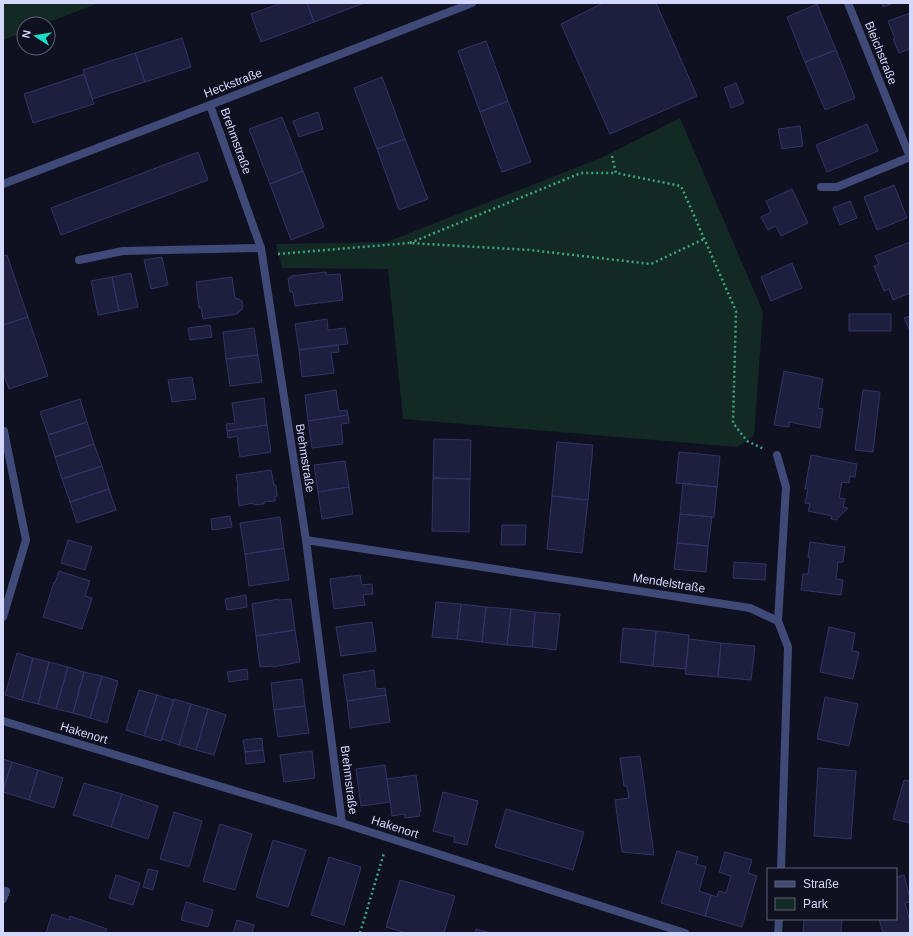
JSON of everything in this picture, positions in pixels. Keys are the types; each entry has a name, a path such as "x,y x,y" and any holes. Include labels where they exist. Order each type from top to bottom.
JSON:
{"street":[{"name":"Heckstraße","path":"3,184 472,3"},
{"name":"Bleichstraße","path":"848,3 910,157"},
{"name":"Brehmstraße","path":"210,105 262,252 306,540 342,823"},
{"path":"821,187 837,187 910,157"},
{"path":"79,260 123,251 262,252"},
{"path":"3,617 26,540 4,431"},
{"path":"777,455 786,487 778,621 788,647 780,868"},
{"name":"Mendelstraße","path":"306,540 750,608 778,621"},
{"name":"Hakenort","path":"3,721 342,823 685,933"},
{"path":"778,933 779,920"}],"path":[{"path":"612,156 616,173"},
{"path":"409,243 581,173 616,173 681,186 736,311 733,423 747,440 777,455"},
{"path":"262,252 409,243 530,250 651,264 704,239"},
{"path":"360,933 389,838"}],"green space":[{"path":"3,3 99,3 56,19 56,16 16,16 16,35 3,40"},
{"path":"680,118 763,312 754,436 737,447 403,419 388,269 282,268 276,244 387,242 603,157"}],"building":[{"path":"281,3 307,3 314,22 261,42 251,14"},
{"path":"307,3 364,3 314,22"},
{"path":"603,3 656,3 697,96 610,134 561,24"},
{"path":"882,3 894,3 883,7"},
{"path":"817,4 836,50 805,62 787,17"},
{"path":"910,13 910,49 899,53 888,21"},
{"path":"182,38 191,67 145,82 135,53"},
{"path":"486,41 508,101 480,112 458,51"},
{"path":"836,50 855,98 825,110 805,62"},
{"path":"135,53 145,82 92,99 83,70"},
{"path":"84,74 94,104 33,123 24,94"},
{"path":"382,77 405,139 377,149 354,88"},
{"path":"736,83 744,103 731,108 724,88"},
{"path":"508,101 531,162 502,172 480,112"},
{"path":"318,112 323,129 299,137 293,121"},
{"path":"282,117 303,171 270,184 249,129"},
{"path":"867,124 878,151 827,172 816,145"},
{"path":"800,126 803,146 782,149 778,129"},
{"path":"405,139 428,199 399,210 377,149"},
{"path":"198,152 208,180 61,235 51,208"},
{"path":"303,171 324,227 291,240 270,184"},
{"path":"894,185 907,218 877,230 864,197"},
{"path":"792,189 808,223 781,236 776,226 768,230 761,217 771,212 766,201"},
{"path":"850,201 857,218 840,225 833,208"},
{"path":"910,242 910,293 893,300 889,289 884,291 874,266 879,264 875,256"},
{"path":"7,255 28,317 3,325 3,256"},
{"path":"162,257 168,285 151,289 144,260"},
{"path":"792,263 802,288 771,301 761,277"},
{"path":"326,272 327,275 340,274 343,300 295,306 293,292 290,292 288,278 291,278 291,276"},
{"path":"131,273 138,307 119,311 112,277"},
{"path":"112,277 119,311 98,315 91,281"},
{"path":"232,277 235,298 242,301 242,309 237,314 203,319 201,308 199,308 196,282"},
{"path":"849,314 891,314 891,331 849,331"},
{"path":"910,316 910,331 904,318"},
{"path":"28,317 48,376 9,389 3,372 3,325"},
{"path":"327,319 328,330 345,328 348,344 299,350 295,324"},
{"path":"210,325 212,337 190,340 188,328"},
{"path":"254,328 258,355 226,359 223,332"},
{"path":"338,345 339,352 331,353 334,373 302,377 299,350"},
{"path":"258,355 262,382 230,386 226,359"},
{"path":"784,371 823,379 818,408 823,409 820,428 789,422 789,427 774,425"},
{"path":"192,377 196,399 172,402 168,380"},
{"path":"336,390 339,411 347,410 348,415 308,421 305,395"},
{"path":"863,390 880,392 873,452 855,450"},
{"path":"264,398 267,425 227,431 226,424 235,423 232,403"},
{"path":"80,399 87,422 48,435 40,412"},
{"path":"348,415 349,423 341,424 343,444 312,448 308,421"},
{"path":"87,422 94,444 55,457 48,435"},
{"path":"267,425 271,452 240,457 237,436 228,438 227,431"},
{"path":"434,439 471,440 470,479 433,478"},
{"path":"557,442 593,445 588,500 552,496"},
{"path":"94,444 102,466 62,479 55,457"},
{"path":"679,452 720,456 717,487 676,483"},
{"path":"811,455 857,464 855,477 850,476 849,483 842,482 839,498 845,499 843,507 848,508 836,520 831,519 832,516 808,511 810,504 805,503 808,489 805,489"},
{"path":"345,461 349,487 318,492 314,465"},
{"path":"102,466 109,489 70,502 62,479"},
{"path":"271,470 274,485 276,485 277,496 275,496 275,501 264,502 264,504 254,505 253,503 239,506 236,475"},
{"path":"433,478 470,479 469,532 432,531"},
{"path":"683,483 717,487 714,517 680,514"},
{"path":"349,487 353,514 322,519 318,492"},
{"path":"109,489 116,510 77,523 70,502"},
{"path":"552,496 588,500 582,553 547,549"},
{"path":"680,514 712,517 708,546 677,543"},
{"path":"230,516 232,527 212,530 211,519"},
{"path":"280,517 284,548 245,554 240,523"},
{"path":"502,525 526,525 525,545 501,545"},
{"path":"68,540 92,547 85,570 61,563"},
{"path":"810,542 845,547 843,562 838,562 836,579 843,580 841,595 801,590 803,574 808,574"},
{"path":"677,543 708,546 706,572 674,569"},
{"path":"284,548 289,580 249,586 245,554"},
{"path":"734,562 766,564 765,580 733,578"},
{"path":"59,571 90,581 85,596 92,598 82,629 43,617"},
{"path":"360,575 362,585 372,584 373,594 363,595 365,605 334,609 330,579"},
{"path":"246,595 247,607 227,610 225,599"},
{"path":"278,599 291,599 295,630 256,636 252,604"},
{"path":"436,602 461,604 457,639 432,637"},
{"path":"461,604 486,607 482,642 457,639"},
{"path":"486,607 511,609 507,645 482,642"},
{"path":"511,609 535,612 532,647 507,645"},
{"path":"535,612 560,614 556,650 532,647"},
{"path":"372,622 376,651 341,656 336,627"},
{"path":"829,627 855,633 852,651 859,652 853,679 820,672"},
{"path":"623,628 656,631 653,666 620,662"},
{"path":"295,630 300,662 273,667 260,667 256,636"},
{"path":"656,631 689,635 686,669 653,666"},
{"path":"689,639 721,643 718,677 685,674"},
{"path":"721,643 755,646 751,680 718,677"},
{"path":"17,653 33,658 22,700 5,695"},
{"path":"33,658 49,662 38,704 22,700"},
{"path":"49,662 68,667 56,709 38,704"},
{"path":"68,667 84,672 73,713 56,709"},
{"path":"247,669 248,679 229,682 227,672"},
{"path":"374,670 376,689 385,688 386,695 347,701 343,675"},
{"path":"84,672 102,676 90,718 73,713"},
{"path":"102,676 118,681 107,723 90,718"},
{"path":"302,679 305,706 274,710 271,683"},
{"path":"139,690 157,695 144,736 126,730"},
{"path":"157,695 173,700 174,699 161,741 144,736"},
{"path":"386,695 390,722 350,728 347,701"},
{"path":"825,697 858,704 849,746 817,739"},
{"path":"174,699 191,704 179,745 162,739 161,741"},
{"path":"191,704 208,709 196,750 179,745"},
{"path":"305,706 309,733 278,737 274,710"},
{"path":"208,709 226,715 214,755 196,750"},
{"path":"262,738 263,750 245,752 243,740"},
{"path":"263,750 265,762 246,764 245,752"},
{"path":"312,751 315,778 284,782 280,755"},
{"path":"640,756 654,855 622,852 615,800 629,798 627,786 624,786 620,758"},
{"path":"3,759 12,762 3,790"},
{"path":"12,762 38,770 29,800 3,792"},
{"path":"385,765 390,802 361,806 356,769"},
{"path":"818,768 856,771 851,839 814,836"},
{"path":"38,770 63,778 54,808 29,800"},
{"path":"416,775 421,811 419,812 420,816 405,818 405,814 392,816 387,779"},
{"path":"904,780 910,781 910,823 893,819"},
{"path":"84,783 122,794 111,827 73,815"},
{"path":"443,792 478,801 467,845 454,842 455,837 433,831"},
{"path":"122,794 158,806 148,839 111,827"},
{"path":"506,809 584,832 573,870 495,847"},
{"path":"174,812 202,821 189,867 160,859"},
{"path":"220,824 252,834 235,890 203,881"},
{"path":"273,840 306,850 288,907 256,897"},
{"path":"677,851 698,857 696,864 706,867 699,891 711,895 705,916 661,903"},
{"path":"725,852 752,860 748,873 757,876 742,927 705,916 711,895 717,897 719,891 726,893 731,876 719,872"},
{"path":"329,857 361,867 344,925 311,915"},
{"path":"148,869 158,871 153,890 143,887"},
{"path":"116,875 140,883 133,905 109,898"},
{"path":"904,875 910,899 910,902 905,903 910,922 910,933 883,933 879,920 897,920 897,877"},
{"path":"400,880 455,896 444,933 406,933 386,927"},
{"path":"186,902 213,910 208,927 181,920"},
{"path":"52,914 69,920 70,916 107,929 105,933 46,933"},
{"path":"237,920 254,925 252,933 233,933"},
{"path":"804,920 842,920 841,933 803,933"},
{"path":"476,929 491,933 475,933"}]}
